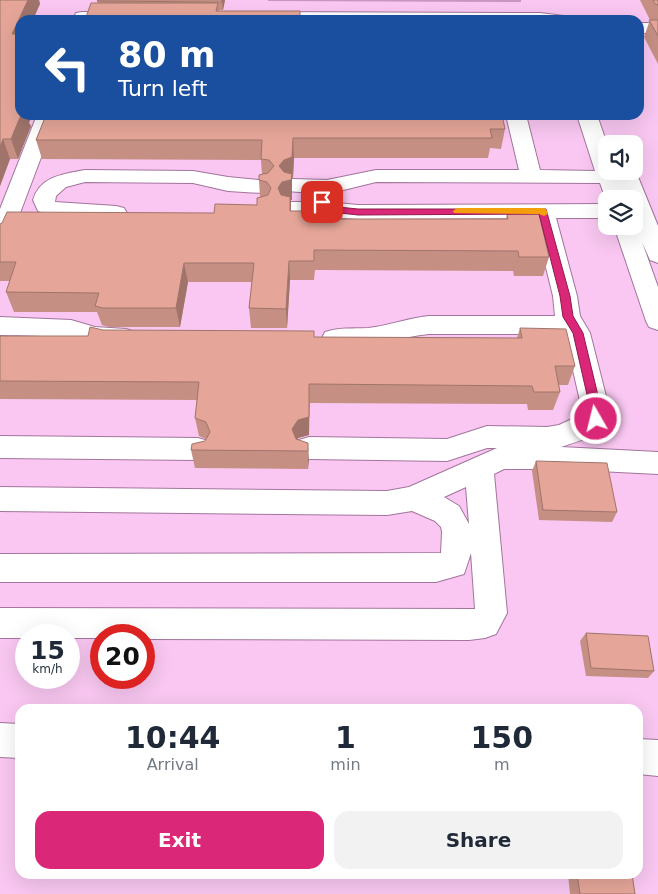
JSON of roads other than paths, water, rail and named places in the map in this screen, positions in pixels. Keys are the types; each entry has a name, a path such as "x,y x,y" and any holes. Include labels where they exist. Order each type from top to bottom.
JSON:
{"street":[{"path":"549,0 560,15"},
{"path":"83,15 88,1"},
{"path":"644,28 658,28"},
{"path":"0,237 44,120"},
{"path":"517,120 531,176"},
{"path":"590,120 598,137"},
{"path":"608,120 614,135"},
{"path":"25,174 34,178 60,182 85,176 193,177 228,184 262,186"},
{"path":"293,186 327,186 376,176 598,174"},
{"path":"620,180 658,255"},
{"path":"60,182 46,193 44,200 46,206 54,210 67,212 136,213"},
{"path":"326,209 322,202 322,196 327,186"},
{"path":"292,209 326,209 358,212 598,211"},
{"path":"309,448 447,450 486,437 547,438 561,436 587,426 596,419 596,408 578,333 568,317 565,296 543,211"},
{"path":"628,235 658,321"},
{"path":"316,338 369,338 410,326 554,325 564,324 568,317"},
{"path":"0,326 71,329 95,336 147,338"},
{"path":"0,447 198,448"},
{"path":"0,499 387,503 412,499 501,458 527,457 658,463"},
{"path":"0,624 469,625 485,623 491,614 479,467"},
{"path":"0,568 436,568 452,564 458,550 458,542 455,526 449,515 443,510 412,499"},
{"path":"0,740 15,741"},
{"path":"643,758 658,758"}]}
